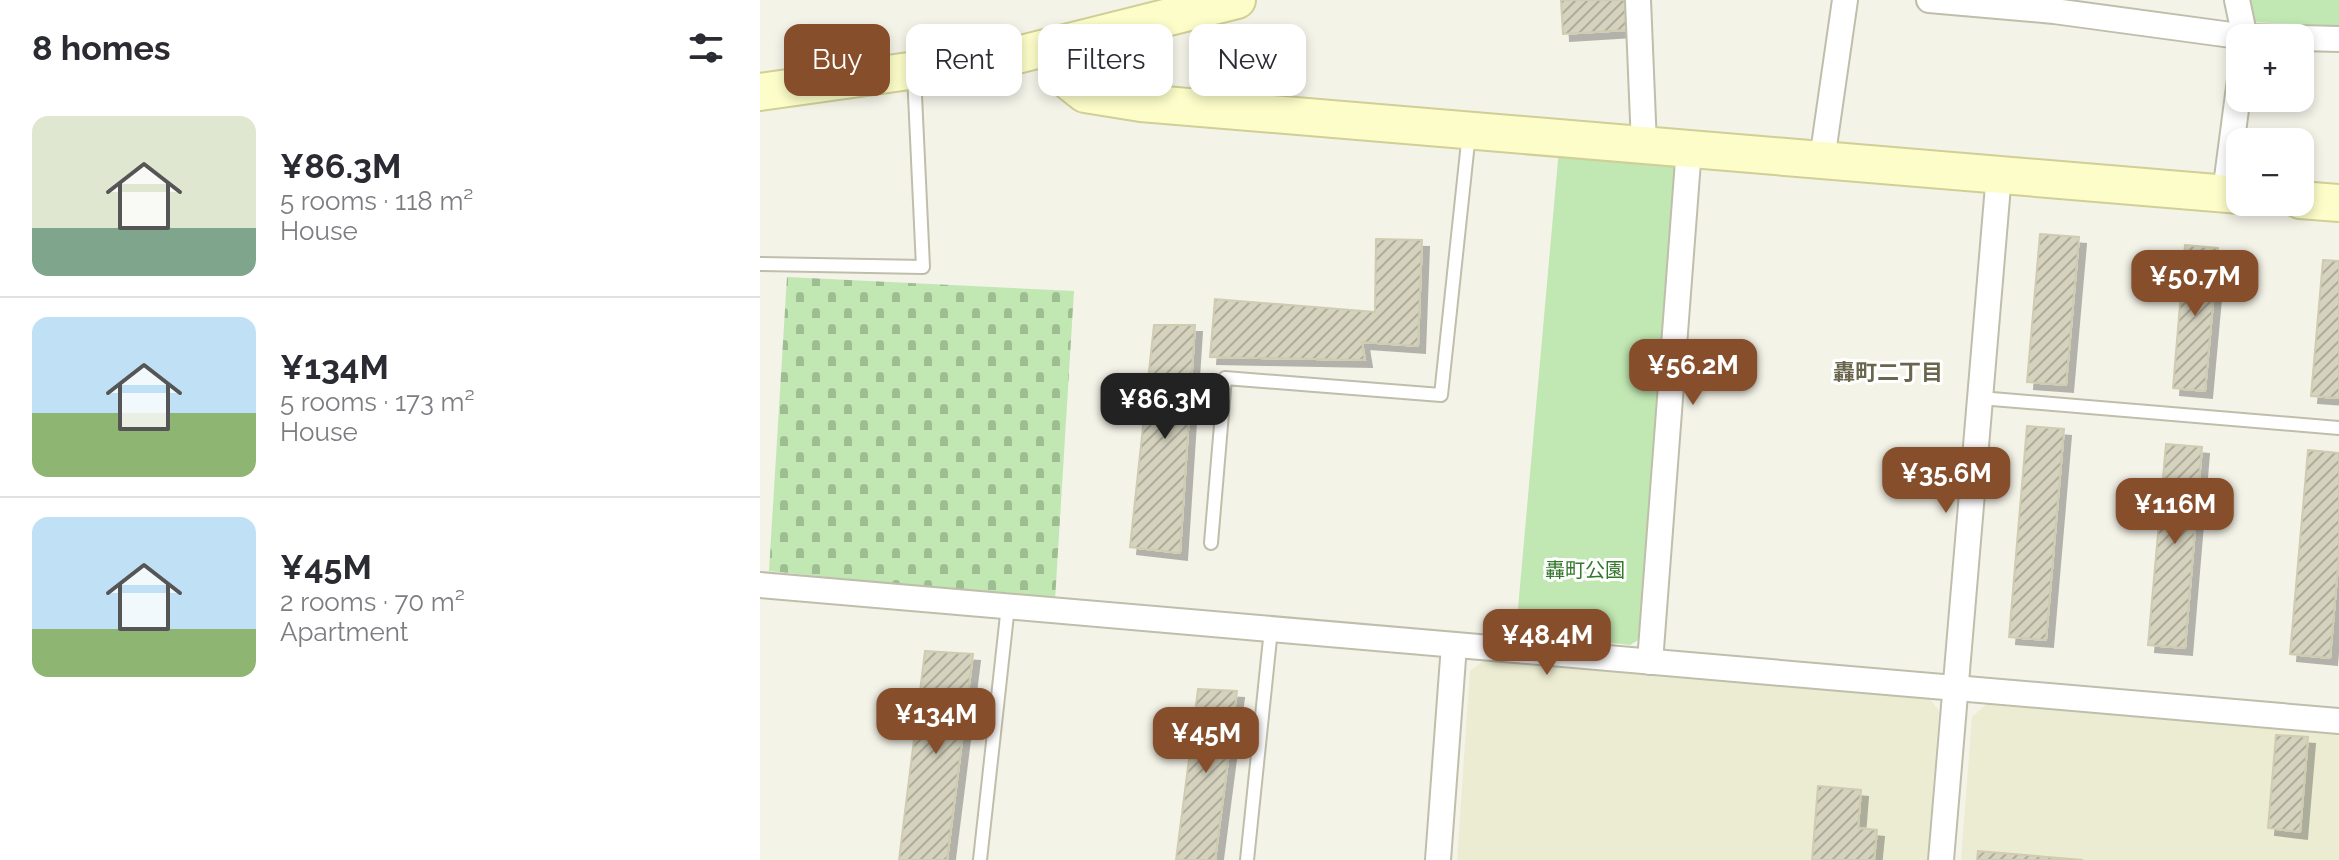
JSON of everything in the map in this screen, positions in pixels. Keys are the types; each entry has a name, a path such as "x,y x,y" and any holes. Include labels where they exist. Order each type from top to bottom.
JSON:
{"street":[{"path":"1143,24 1237,0"},
{"path":"1638,0 1644,145"},
{"path":"1822,160 1845,0"},
{"path":"1929,0 2052,5 2226,35"},
{"path":"2237,0 2243,24"},
{"path":"2314,38 2339,39"},
{"path":"760,92 906,71"},
{"path":"1097,96 1141,103 2226,193"},
{"path":"1650,662 1689,148"},
{"path":"1941,860 1999,174"},
{"path":"2314,201 2339,203"},
{"path":"760,585 2339,721"},
{"path":"1438,860 1454,645"}],"lane":[{"path":"760,264 923,267 915,96"},
{"path":"1211,543 1225,378 1441,395 1469,130"},
{"path":"1980,398 2339,428"},
{"path":"980,860 1008,606"},
{"path":"1247,860 1271,629"}],"shaded area":[{"path":"1483,661 1930,699 1939,711 1927,860 1457,860 1470,671"},
{"path":"1989,702 2339,731 2339,860 1961,860 1972,717"}],"green space":[{"path":"2246,0 2339,0 2339,26 2252,22"},
{"name":"轟町公園","path":"1559,149 1683,165 1643,637 1630,645 1516,631"},
{"path":"787,277 1074,291 1055,600 769,571"}],"building":[{"path":"1561,0 1625,0 1626,30 1563,34"},
{"path":"2040,234 2079,237 2066,385 2027,382"},
{"path":"1376,239 1422,240 1418,346 1362,342 1365,360 1210,357 1215,299 1375,312"},
{"path":"2185,245 2218,248 2205,391 2173,388"},
{"path":"2323,260 2339,261 2339,398 2311,396"},
{"path":"1154,325 1195,325 1180,553 1130,547"},
{"path":"2027,426 2064,429 2046,640 2009,637"},
{"path":"2166,444 2202,447 2185,648 2148,645"},
{"path":"2308,450 2339,453 2339,554 2330,658 2290,654"},
{"path":"925,651 973,654 947,860 899,860"},
{"path":"1198,689 1237,691 1215,860 1176,860"},
{"path":"2276,735 2308,737 2300,832 2268,828"},
{"path":"1818,786 1861,790 1858,828 1877,830 1874,860 1812,860"},
{"path":"1978,851 2083,860 1977,860"}],"district":[{"name":"轟町二丁目","path":"1888,372"}]}
